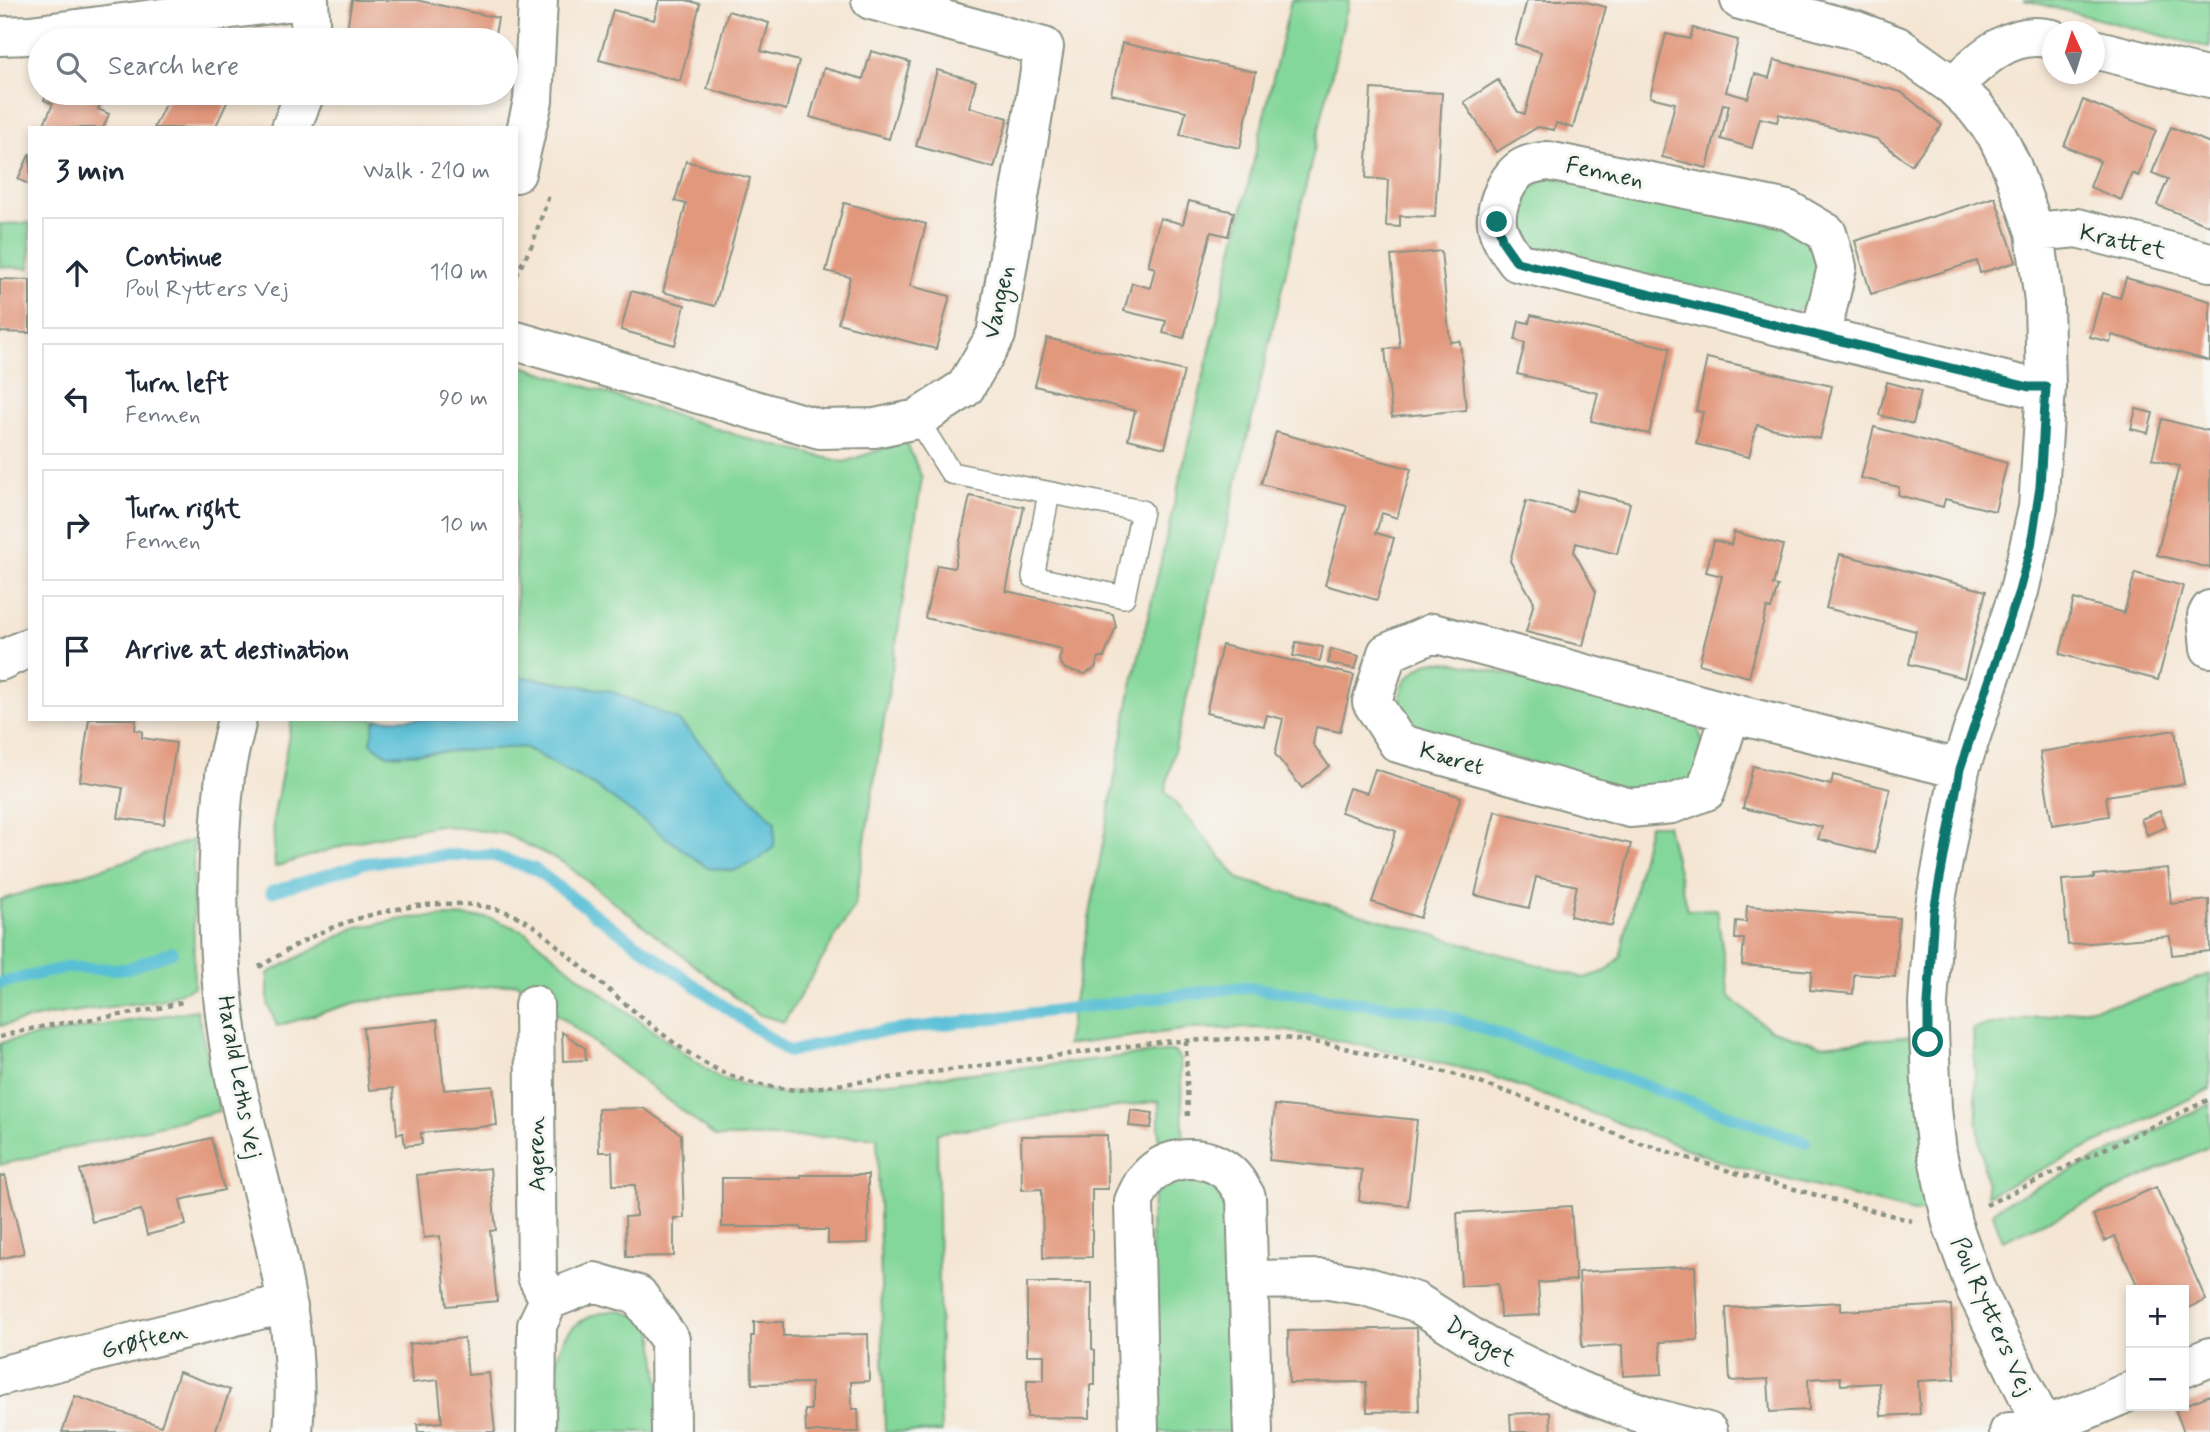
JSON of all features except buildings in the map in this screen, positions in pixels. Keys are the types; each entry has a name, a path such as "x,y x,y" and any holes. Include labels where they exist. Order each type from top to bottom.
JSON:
{"street":[{"path":"84,28 302,0"},
{"path":"309,0 310,28"},
{"path":"518,165 533,101 538,0"},
{"name":"Vangen","path":"518,342 820,429 875,428 917,419 965,388 996,335 1044,47 871,0"},
{"name":"Poul Rytters Vej","path":"1740,0 1854,30 1897,46 1954,86 1996,134 2012,167 2035,232 2044,301 2046,387 2040,487 2031,546 2019,591 1960,769 1934,911 1928,1004 1932,1109 1937,1153 1952,1223 2032,1430"},
{"path":"0,36 28,35"},
{"path":"1954,86 1984,55 2024,36 2042,38"},
{"path":"2105,52 2210,78"},
{"path":"292,126 300,105"},
{"name":"Fennen","path":"1821,334 1837,267 1827,233 1788,210 1548,160 1524,166 1511,180 1501,200 1497,222 1503,242 1517,262 1821,334 2029,387 2046,387"},
{"name":"Krattet","path":"2035,232 2077,228 2210,262"},
{"path":"2210,610 2207,616 2210,648"},
{"name":"Kæret","path":"1731,713 1706,791 1672,804 1630,808 1398,743 1373,702 1387,653 1433,633 1731,713 1960,769"},
{"path":"0,661 28,649"},
{"name":"Harald Leths Vej","path":"237,721 225,775 219,878 222,989 235,1076 288,1307 295,1410 293,1432"},
{"name":"Ageren","path":"534,1005 537,1276 549,1300"},
{"path":"1139,1432 1134,1201 1150,1175 1170,1162 1188,1159 1208,1161 1225,1170 1238,1182 1246,1197 1254,1432"},
{"name":"Draget","path":"1250,1279 1323,1279 1365,1286 1416,1302 1487,1347 1577,1390 1654,1418 1708,1432"},
{"path":"536,1432 537,1325 549,1300 594,1282 638,1295 670,1340 671,1432"},
{"name":"Grøften","path":"0,1377 263,1309 288,1307"},
{"path":"2189,1366 2210,1357"},
{"path":"2032,1430 2126,1393"}],"lane":[{"path":"917,419 951,473 1049,492 1142,511 1125,597 1033,577 1049,492"}],"path":[{"path":"0,1037 57,1023 170,1006 222,989 321,932 356,919 394,910 463,905 495,908 530,923 666,1037 702,1062 751,1084 799,1090 1160,1042 1277,1037 1328,1044 1453,1073 1631,1140 1739,1174 1912,1222 1952,1223 2210,1099"},
{"path":"1186,1041 1188,1159"}],"green space":[{"path":"1291,0 1349,0 1165,791 1239,879 1584,978 1606,971 1620,958 1649,825 1667,825 1687,910 1717,909 1729,997 1769,1029 1821,1045 1911,1036 1937,1209 1914,1212 1734,1166 1486,1074 1288,1031 1256,1028 1190,1029 1066,1045 1131,690"},
{"path":"2024,0 2210,0 2210,48"},
{"path":"1549,177 1787,228 1800,235 1818,255 1810,296 1806,303 1792,313 1550,259 1524,243 1516,221 1520,203 1525,195"},
{"path":"28,223 28,268 0,267 0,224"},
{"path":"518,365 749,439 844,462 906,441 922,478 855,905 784,1022 757,1014 564,863 505,834 438,825 354,842 275,867 273,820 292,721 376,721 374,723 387,755 524,747 595,786 611,691 518,678"},
{"path":"1433,661 1458,663 1689,717 1703,742 1701,756 1690,783 1657,797 1407,729 1400,706 1402,688 1413,673"},
{"path":"193,840 194,987 161,1000 50,1015 0,1026 0,900"},
{"path":"409,918 491,918 526,932 582,979 719,1078 780,1094 1173,1051 1180,1058 1184,1147 1159,1152 1159,1101 937,1133 941,1432 885,1432 877,1137 716,1137 517,983 358,1002 277,1026 268,1004 268,973 355,928"},
{"path":"2210,974 2210,1089 1988,1195 1977,1119 1973,1028 2131,1001"},
{"path":"197,1010 219,1111 0,1165 0,1044"},
{"path":"2210,1104 2210,1146 2003,1241 1993,1214 1999,1206"},
{"path":"1200,1172 1233,1192 1241,1432 1154,1432 1151,1216 1154,1194 1168,1181"},
{"path":"617,1310 638,1316 653,1328 665,1432 554,1432 555,1371 558,1353 565,1337 576,1325 593,1315"}],"water":[{"path":"518,678 611,691 678,720 775,822 774,847 755,862 733,871 708,868 595,786 524,747 387,755 371,743 376,721 518,721"}],"waterway":[{"path":"271,892 364,863 445,855 491,855 535,869 789,1052 856,1035 1244,987 1442,1014 1805,1142"},
{"path":"0,983 65,968 126,969 172,952"}],"route":[{"path":"1497,222 1503,242 1517,262 1821,334 2029,387 2046,387 2040,487 2031,546 2019,591 1960,769 1934,911 1928,1042"}]}
